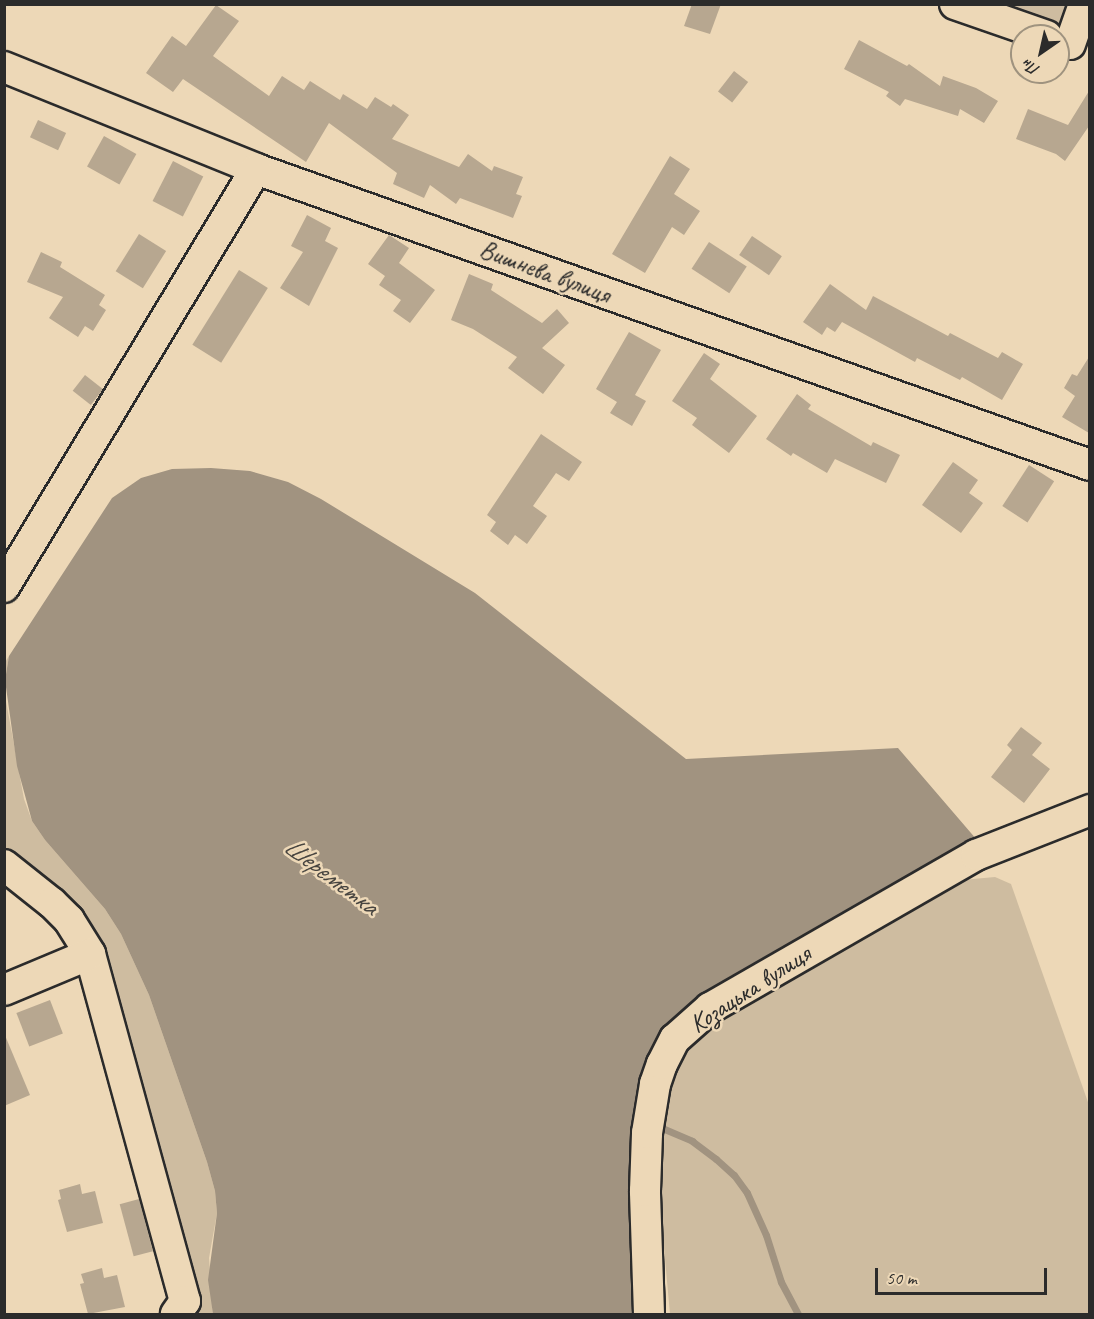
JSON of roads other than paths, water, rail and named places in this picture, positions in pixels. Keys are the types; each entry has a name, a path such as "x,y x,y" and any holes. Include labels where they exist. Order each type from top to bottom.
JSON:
{"street":[{"path":"955,4 1012,24"},
{"path":"1070,34 1084,4"},
{"name":"Вишнева вулиця","path":"4,67 256,170 1089,465"},
{"path":"4,587 256,170"},
{"name":"Козацька вулиця","path":"649,1314 645,1191 647,1133 655,1084 662,1064 675,1040 692,1022 710,1008 976,855 1089,810"},
{"path":"4,865 52,903 69,920 90,954 185,1301 177,1314"},
{"path":"4,990 90,954"}],"water":[{"path":"211,468 250,471 288,482 321,499 475,593 686,759 898,748 977,840 658,1046 635,1314 213,1314 208,1280 217,1213 215,1191 207,1162 149,995 121,934 105,909 45,840 32,821 17,766 5,680 9,656 112,498 141,478 172,469"}],"waterway":[{"name":"Шереметка","path":"662,1128 692,1141 734,1175 747,1193 766,1235 781,1282 798,1314"}]}
